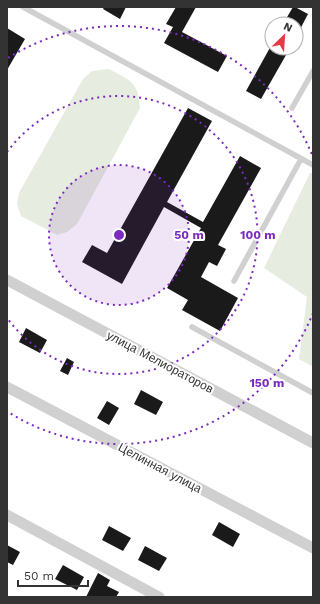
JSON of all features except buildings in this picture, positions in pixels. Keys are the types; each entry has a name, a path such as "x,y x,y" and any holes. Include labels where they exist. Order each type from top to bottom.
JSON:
{"street":[{"name":"улица Мелиораторов","path":"7,280 313,443"},
{"name":"Целинная улица","path":"7,387 313,548"},
{"path":"7,515 160,597"}],"lane":[{"path":"23,7 313,166"},
{"path":"292,108 313,70"},
{"path":"234,281 301,159"},
{"path":"192,327 313,393"}],"shaded area":[{"path":"109,69 128,79 132,83 137,92 140,108 77,224 67,232 57,235 21,216 17,204 19,193 83,79 92,71"},
{"path":"310,173 313,173 313,367 299,359 307,297 264,268"}]}
